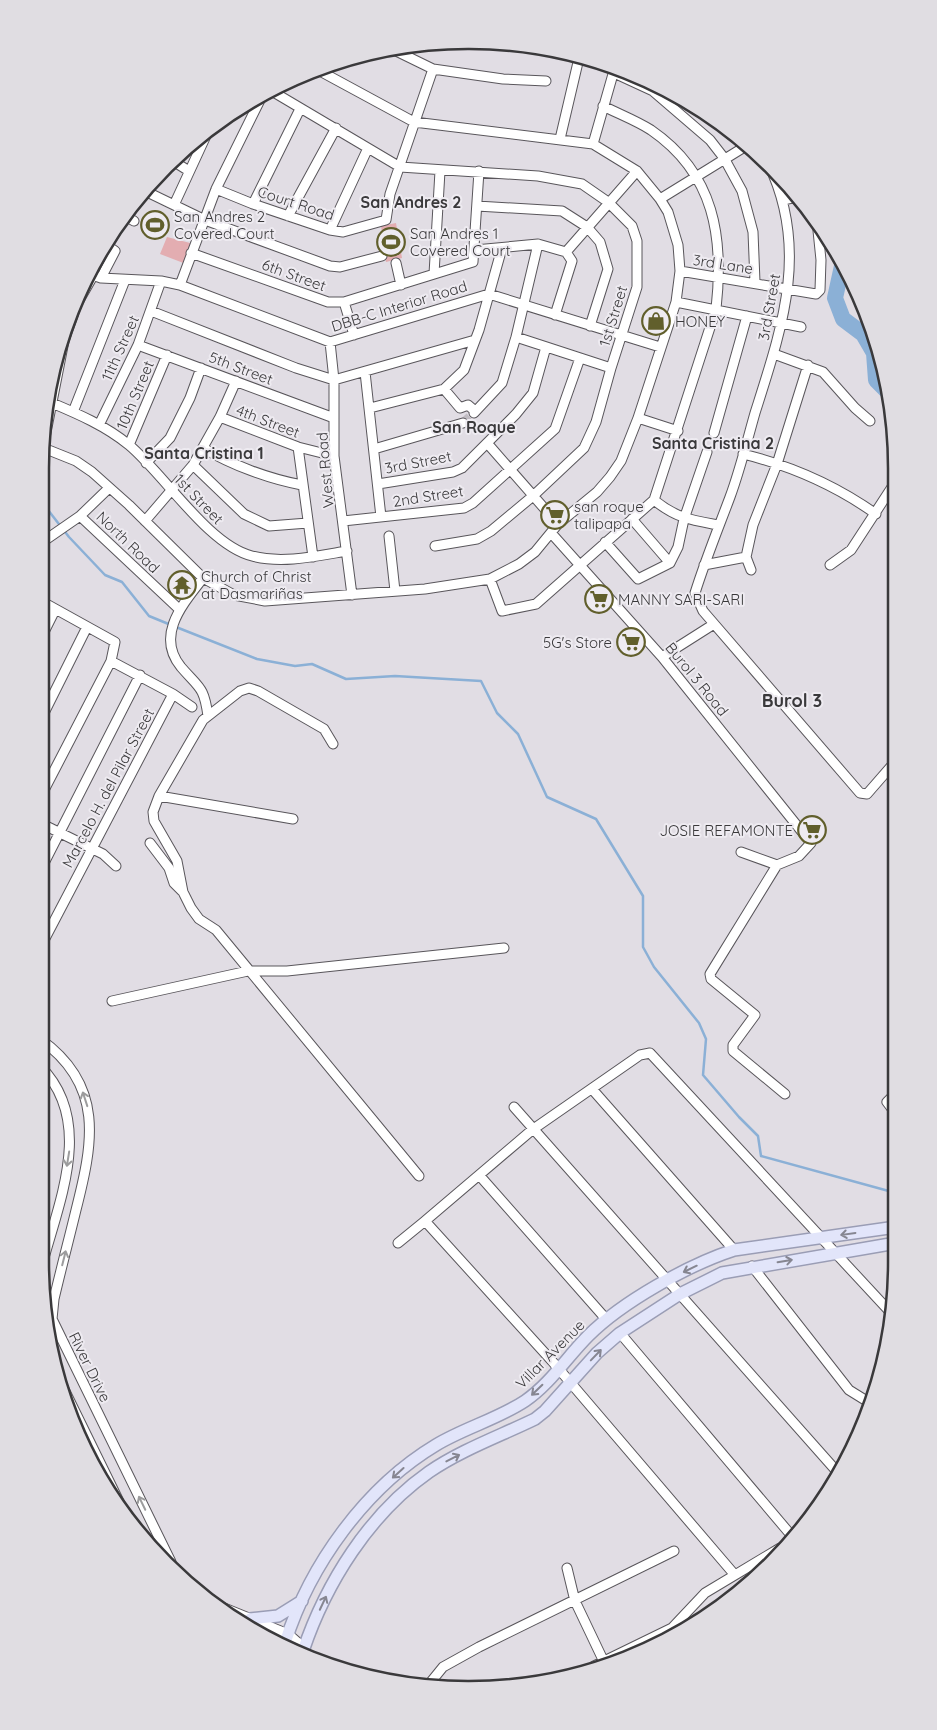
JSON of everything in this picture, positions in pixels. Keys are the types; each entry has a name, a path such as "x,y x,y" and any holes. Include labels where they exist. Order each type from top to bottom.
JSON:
{"main road":[{"name":"Villar Avenue","path":"286,1638 302,1601 327,1554 367,1503 398,1472 439,1443 524,1402 558,1369 587,1336 606,1319 669,1279 716,1256 734,1250 888,1227"},
{"path":"303,1647 325,1599 344,1564 374,1524 397,1500 428,1473 448,1460 535,1419 545,1411 597,1352 620,1333 680,1294 722,1273 752,1266 888,1245"},
{"path":"250,1619 278,1616 302,1601"}],"street":[{"path":"402,54 433,70 494,78 546,81"},
{"path":"560,139 578,63"},
{"name":"Court Road","path":"216,189 253,204 330,230 343,232 386,220 390,194 433,70"},
{"path":"50,451 76,461 92,472 203,578 234,595 264,601 468,584 490,579 519,564 535,552 552,534 558,524 597,492 610,477 620,461 638,418 676,302 680,271 678,245 673,225 660,199 637,171 594,144 414,122 326,74"},
{"path":"594,144 603,106 613,75"},
{"path":"654,92 710,140 724,158 742,191 753,232 755,282"},
{"name":"1st Street","path":"278,95 400,167 538,176 582,184 608,202 632,226 637,241 637,287 596,422 584,448 533,496 491,531 476,539 435,546"},
{"path":"180,285 216,189 257,106"},
{"path":"490,579 502,611 536,604 654,500 678,431 716,309 720,276 716,222 703,191 683,157 650,130 603,106"},
{"path":"253,204 300,109"},
{"path":"288,216 336,128"},
{"path":"174,204 198,148"},
{"path":"330,230 368,148"},
{"path":"660,199 740,149"},
{"path":"179,165 189,170"},
{"path":"434,274 440,171"},
{"path":"479,171 475,250 538,244 566,252 572,261 555,315"},
{"path":"566,252 637,171"},
{"name":"3rd Street","path":"777,184 783,200 790,237 788,289 783,322 731,495 718,525 695,593 700,607 714,624 860,793 866,794 888,777"},
{"path":"152,194 205,220 330,266 340,267 382,256"},
{"path":"783,200 790,199"},
{"path":"477,206 562,212 587,227 600,242 608,269 590,326"},
{"path":"819,237 820,243"},
{"name":"3rd Lane","path":"680,271 720,276 816,294 820,290 820,243"},
{"path":"444,389 460,408 468,405 474,412 502,383 516,337 538,244"},
{"path":"99,270 115,251 111,248"},
{"path":"370,408 444,389 464,370 475,340 502,248"},
{"name":"6th Street","path":"191,253 328,302 344,302 472,263 475,250"},
{"path":"396,263 401,285"},
{"name":"DBB-C Interior Road","path":"96,276 126,280 161,280 180,285 330,342 489,294 660,347"},
{"path":"73,412 126,280"},
{"name":"11th Street","path":"100,425 138,345 161,280"},
{"path":"344,302 354,335"},
{"path":"676,302 801,327"},
{"path":"151,311 296,368 334,380 475,340"},
{"path":"714,433 748,316"},
{"path":"516,337 611,368"},
{"name":"West Road","path":"330,342 334,380 334,456 352,595"},
{"name":"5th Street","path":"138,345 334,418"},
{"name":"3rd Street","path":"378,484 453,472 462,468 488,443 533,393 546,347"},
{"path":"774,354 823,372 855,408 870,421"},
{"name":"10th Street","path":"129,445 167,355"},
{"name":"2nd Street","path":"343,521 464,508 473,503 555,429 580,358"},
{"path":"751,570 746,557 752,525 777,464 808,365"},
{"path":"146,463 170,438 190,398 202,368"},
{"path":"365,372 381,517"},
{"path":"146,522 193,464 220,417 236,381"},
{"name":"1st Street","path":"54,404 100,425 129,445 216,537 252,556 283,558 347,551"},
{"name":"4th Street","path":"220,417 298,447 334,456"},
{"path":"638,418 678,431"},
{"path":"374,449 463,423"},
{"path":"488,443 558,524"},
{"path":"298,447 312,556"},
{"path":"203,448 216,456 283,482 302,485"},
{"path":"605,542 638,579 670,563 678,547 684,519 707,452"},
{"path":"743,454 812,476 849,495 876,514"},
{"path":"193,464 244,514 269,526 308,523"},
{"path":"49,537 80,516 109,488"},
{"path":"830,565 851,550 888,494"},
{"path":"654,500 671,513 684,519 718,525"},
{"name":"North Road","path":"80,516 178,609"},
{"path":"632,519 670,563"},
{"name":"Burol 3 Road","path":"552,534 662,657 809,839 811,843 809,847 799,856 777,866"},
{"path":"389,536 395,591"},
{"path":"704,565 746,557"},
{"path":"203,578 178,609 172,621 170,638 176,658 204,692 208,716"},
{"path":"49,606 116,642 111,661 49,779"},
{"path":"49,622 55,610"},
{"path":"662,657 714,624"},
{"path":"49,703 87,626"},
{"path":"111,661 140,675 192,707"},
{"path":"49,853 140,675"},
{"path":"332,744 324,729 258,691 249,688 240,691 217,711 208,716 159,796 153,812 154,822 177,860 183,892 199,918 216,930 419,1176"},
{"name":"Marcelo H. del Pilar Street","path":"49,931 173,694"},
{"path":"159,796 293,818"},
{"path":"49,828 103,854 116,866"},
{"path":"150,844 169,868 176,887 183,892"},
{"path":"740,852 777,866 710,974 711,979 755,1015 733,1045 733,1051 785,1094"},
{"path":"112,1001 248,971 287,971 504,948"},
{"name":"River Drive","path":"49,1047 59,1056 79,1084 88,1109 91,1133 87,1169 54,1299 52,1317"},
{"path":"398,1243 532,1130 640,1054 650,1053 886,1307"},
{"path":"49,1078 60,1092 68,1112 71,1131 68,1164 49,1238"},
{"path":"592,1089 734,1250"},
{"path":"514,1107 532,1130 669,1279 680,1294 834,1468"},
{"path":"479,1176 606,1319"},
{"path":"425,1220 558,1369 734,1574"},
{"path":"752,1266 849,1390 865,1400"},
{"name":"River Drive","path":"53,1321 166,1552"},
{"path":"620,1333 789,1532"},
{"path":"89,1441 95,1453"},
{"path":"432,1679 443,1668 479,1646 575,1601 674,1551"},
{"path":"641,1644 672,1628 696,1601 734,1574 768,1555"},
{"path":"567,1568 575,1601 603,1659"},
{"path":"245,1617 286,1638"}],"shaded area":[{"name":"San Andres 1 Covered Court","path":"396,223 402,258 386,262 381,226"},
{"path":"167,237 194,244 186,264 160,254"}],"waterway":[{"path":"840,274 835,298 843,319 863,334 869,345"},
{"path":"875,364 876,380 879,383"},
{"path":"49,511 69,537 105,575 122,582 149,616 171,625"},
{"path":"176,627 257,659 295,666 312,664 346,679 395,676 481,681 497,713 518,734 547,797 596,819 643,896 643,947 654,967 699,1023 706,1039 703,1075 758,1136 761,1156 888,1191"}],"tunnel":[{"path":"463,423 474,413"}],"place":[{"name":"San Andres 2 Covered Court","path":"155,225"},
{"name":"San Andres 1 Covered Court","path":"391,242"},
{"name":"HONEY","path":"656,321"},
{"name":"san roque talipapa","path":"555,515"},
{"name":"Church of Christ at Dasmariñas","path":"182,585"},
{"name":"MANNY SARI-SARI","path":"599,599"},
{"name":"5G's Store","path":"631,642"},
{"name":"JOSIE REFAMONTE","path":"812,830"}],"district":[{"name":"San Andres 2","path":"411,202"},
{"name":"San Roque","path":"474,427"},
{"name":"Santa Cristina 2","path":"713,443"},
{"name":"Santa Cristina 1","path":"204,453"},
{"name":"Burol 3","path":"792,700"}]}
